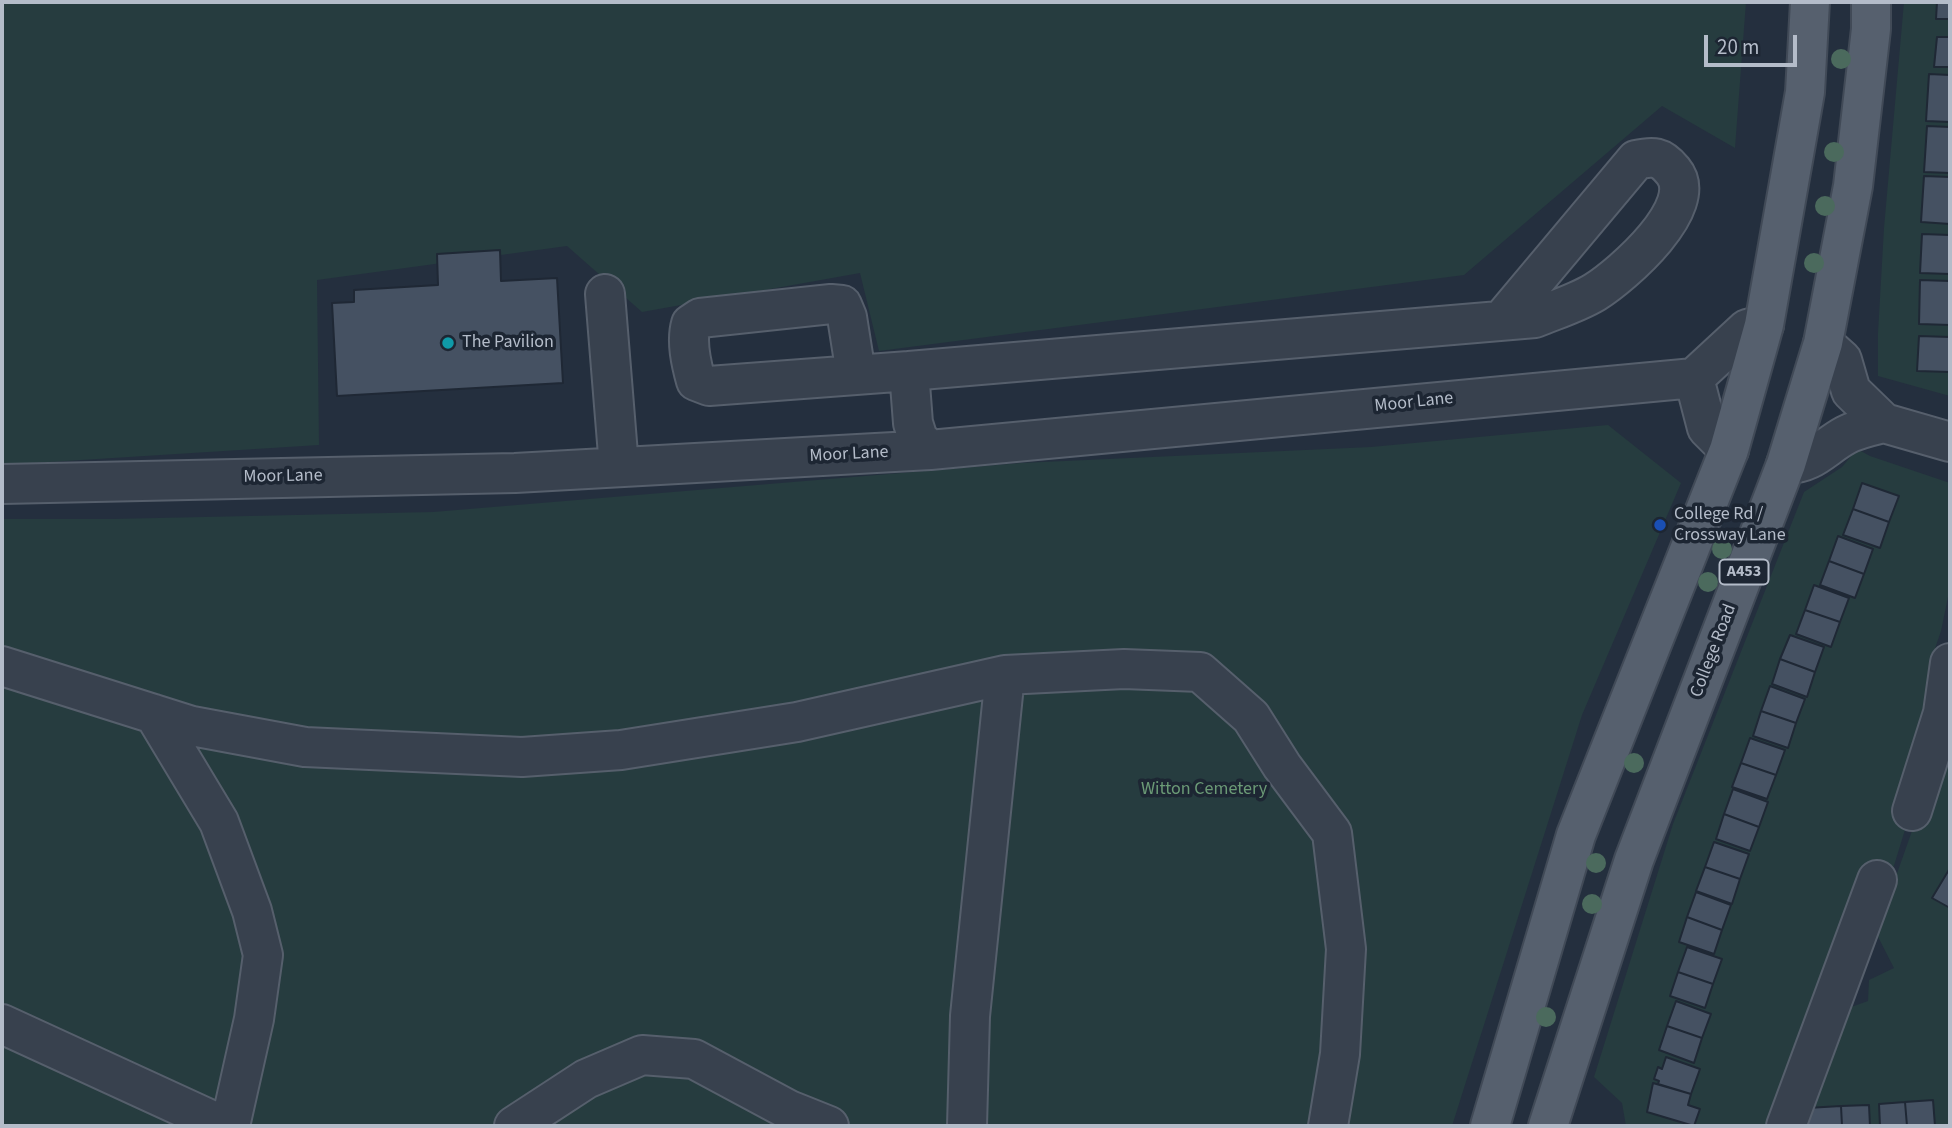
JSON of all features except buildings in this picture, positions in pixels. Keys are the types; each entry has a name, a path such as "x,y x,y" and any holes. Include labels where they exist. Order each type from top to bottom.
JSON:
{"main road":[{"path":"1490,1126 1576,835 1729,450 1765,325 1805,92 1810,2"},
{"name":"College Road","path":"1548,1126 1634,860 1786,464 1823,344 1853,186 1871,29 1871,2"},
{"path":"1765,325 1823,344"},
{"path":"1729,450 1786,464"}],"street":[{"path":"856,374 909,371 1501,321 1535,318 1595,292 1648,248 1670,218 1680,190 1677,175 1667,163 1652,156 1636,160 1501,321"},
{"path":"605,294 618,467"},
{"path":"1729,450 1706,428 1694,377 1747,329 1765,325"},
{"path":"1823,344 1842,360 1851,391 1884,423 1950,442"},
{"path":"909,371 913,423 918,439 930,450"},
{"name":"Moor Lane","path":"2,485 515,472 930,450 1694,377"},
{"path":"1786,464 1799,464 1821,453 1846,434 1884,423"},
{"path":"1912,811 1943,713 1950,663"},
{"path":"2,666 192,726 305,747 522,757 621,750 797,722 1005,675 1124,669 1200,672 1251,717 1282,766 1332,833 1346,949 1339,1054 1328,1126"},
{"path":"967,1126 970,1016 1005,675"},
{"path":"154,714 219,822 252,911 262,956 254,1019 230,1126"},
{"path":"1786,1126 1877,880"},
{"path":"2,1024 224,1126"},
{"path":"514,1126 586,1079 642,1055 694,1059 789,1110 829,1126"}],"green space":[{"path":"2,2 1746,2 1735,148 1662,106 1464,275 879,351 860,273 642,312 567,246 317,280 319,445 2,465"},
{"path":"1904,2 1950,2 1950,396 1878,376 1884,228"},
{"name":"Witton Cemetery","path":"1608,425 1681,483 1582,715 1452,1126 2,1126 2,519 433,512 1021,463 1371,447"},
{"path":"1859,450 1950,483 1950,587 1941,631 1932,657 1908,820 1892,872 1779,1126 1626,1126 1622,1103 1594,1077 1673,824 1804,492 1842,467"},
{"path":"1950,723 1950,1126 1796,1126 1843,1010 1868,1001 1869,980 1894,968 1876,933"}],"place":[{"name":"The Pavilion","path":"448,343"},
{"name":"College Rd / Crossway Lane","path":"1660,525"}]}
